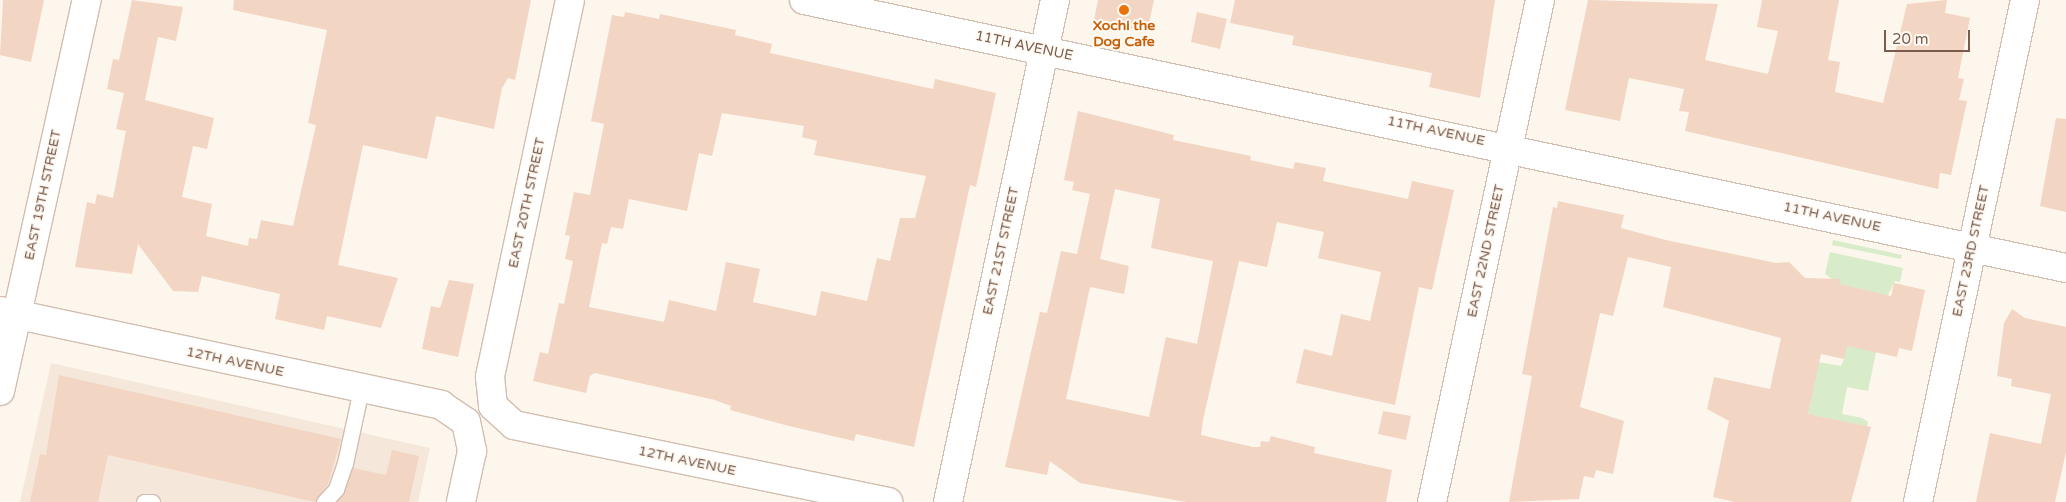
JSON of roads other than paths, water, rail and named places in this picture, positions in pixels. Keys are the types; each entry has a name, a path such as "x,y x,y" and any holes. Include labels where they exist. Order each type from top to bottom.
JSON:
{"street":[{"name":"EAST 19TH STREET","path":"0,391 8,312 87,0"},
{"name":"EAST 20TH STREET","path":"493,406 490,377 570,0"},
{"name":"11TH AVENUE","path":"804,0 1508,146 2066,268"},
{"name":"EAST 21ST STREET","path":"948,502 1055,0"},
{"name":"EAST 22ND STREET","path":"1432,502 1540,0"},
{"name":"EAST 23RD STREET","path":"1918,502 2026,0"},
{"name":"12TH AVENUE","path":"8,312 441,405 466,422 472,451 461,502"},
{"name":"12TH AVENUE","path":"493,406 514,424 888,502"}],"lane":[{"path":"324,502 336,488 345,463 361,389"},
{"path":"144,502 152,502"}],"place":[{"name":"Xochi the Dog Cafe","path":"1124,10"}]}
